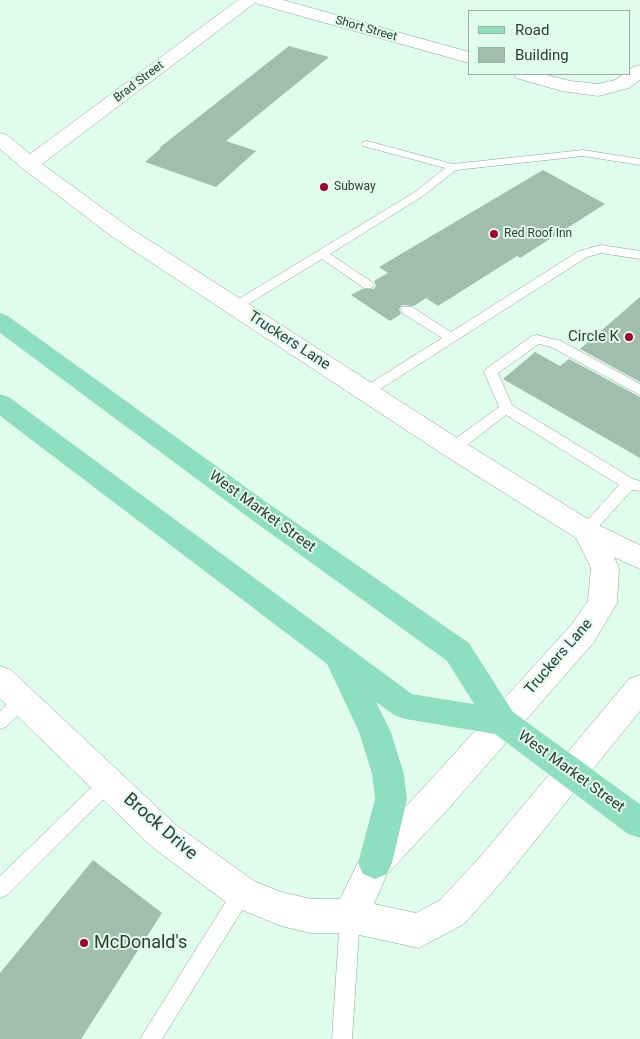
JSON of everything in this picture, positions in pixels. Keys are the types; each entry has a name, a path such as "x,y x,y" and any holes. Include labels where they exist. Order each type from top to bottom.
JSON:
{"main road":[{"name":"West Market Street","path":"0,321 255,508 458,652 502,722 640,822"},
{"name":"West Market Street","path":"0,403 405,706 502,722"},
{"path":"337,655 375,732 388,774 391,798 375,863"}],"street":[{"name":"Brad Street","path":"29,164 249,0"},
{"name":"Short Street","path":"264,0 468,58"},
{"path":"527,75 569,87 598,90 622,84 640,71"},
{"name":"Truckers Lane","path":"0,139 29,164 122,233 453,448 586,531 640,558"},
{"name":"Truckers Lane","path":"502,722 582,633 602,603 605,568 586,531"},
{"path":"571,773 640,688"},
{"name":"Brock Drive","path":"7,700 108,782 164,836 242,893 281,909 311,916 350,916 419,931 452,912 492,868 571,773"},
{"path":"350,916 375,863 437,797 502,722"}],"lane":[{"path":"367,144 453,167 583,153 640,162"},
{"path":"236,306 418,194 453,167"},
{"path":"366,392 583,254 601,249 640,255"},
{"path":"321,253 368,285"},
{"path":"407,310 451,338"},
{"path":"586,531 635,485 506,408 490,372 537,340 556,344 640,390"},
{"path":"453,448 506,408"},
{"path":"0,889 108,782"},
{"path":"150,1039 242,893"},
{"path":"342,1039 350,916"}],"building":[{"path":"289,46 329,57 226,141 256,151 216,187 145,162 161,148 159,148"},
{"name":"Red Roof Inn","path":"543,170 605,204 520,258 517,256 438,306 426,298 414,306 402,305 399,309 401,314 390,321 351,295 362,289 374,289 376,286 374,281 388,273 379,267"},
{"path":"640,297 640,382 580,349"},
{"name":"Circle K","path":"535,352 560,366 569,359 640,397 640,458 503,379"},
{"name":"McDonald's","path":"93,860 162,913 81,1039 0,1039 0,973"}],"place":[{"name":"Subway","path":"324,187"},
{"name":"Red Roof Inn","path":"494,234"},
{"name":"Circle K","path":"629,337"},
{"name":"McDonald's","path":"84,943"}]}
